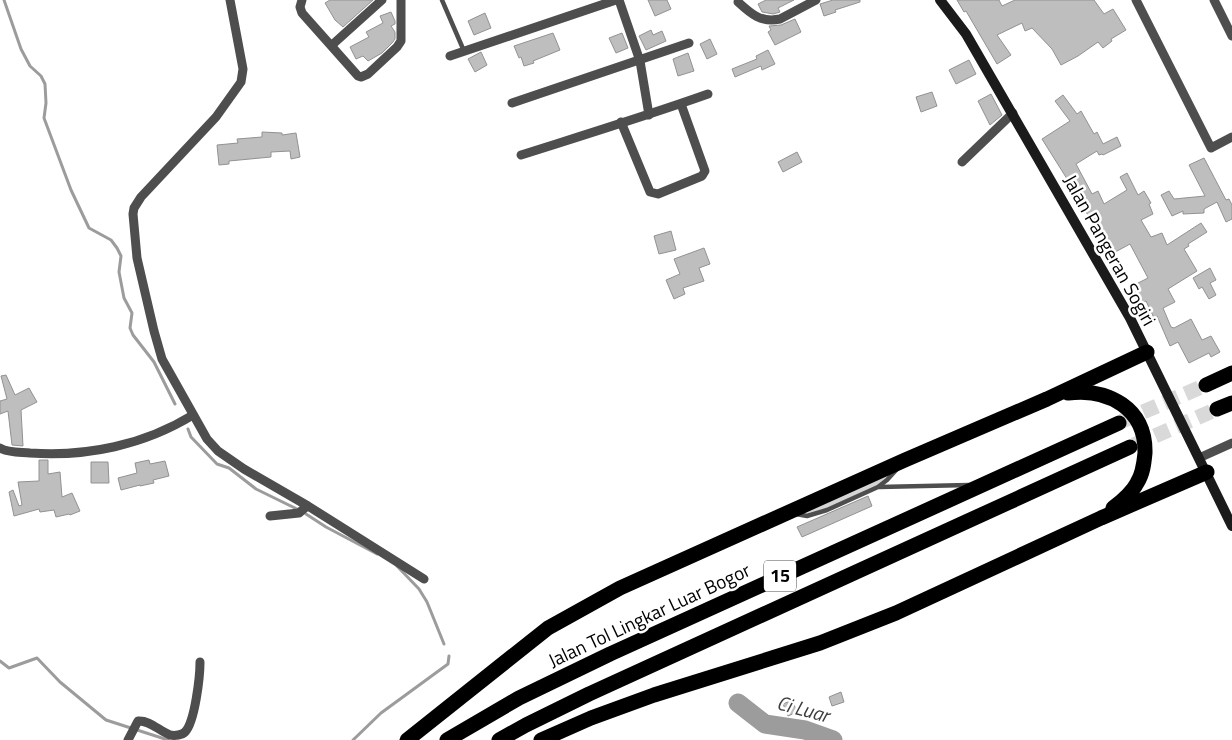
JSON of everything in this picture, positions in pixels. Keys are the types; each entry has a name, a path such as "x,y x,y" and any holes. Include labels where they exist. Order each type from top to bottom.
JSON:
{"highway":[{"path":"407,740 548,628 620,588 905,460 1048,399 1147,352"},
{"path":"1206,385 1232,373"},
{"path":"1048,399 1069,392 1087,391 1104,394 1120,402 1133,415 1142,430 1145,447 1144,465 1138,483 1126,498 1101,518"},
{"path":"1217,409 1232,403"},
{"name":"Jalan Tol Lingkar Luar Bogor","path":"447,740 518,698 610,654 1119,423"},
{"name":"15","path":"499,740 598,690 1130,447"},
{"path":"541,740 591,718 654,694 820,643 896,613 1101,518 1207,472"}],"street":[{"path":"230,0 243,69 241,82 216,117 141,197 134,208 137,258 162,359 207,439 218,451 244,469 308,506 424,579"},
{"path":"302,0 300,7 302,13 358,76 361,77 368,74 397,47 400,41 402,0"},
{"path":"332,45 382,0"},
{"path":"450,56 617,0 640,61 649,115"},
{"path":"738,2 753,16 766,21 780,19 816,0"},
{"name":"Jalan Pangeran Sogiri","path":"940,0 966,34 1130,318 1232,526"},
{"path":"1136,0 1211,148 1232,137"},
{"path":"1214,0 1232,36"},
{"path":"512,103 689,43"},
{"path":"521,155 621,122 649,115 708,94"},
{"path":"621,122 650,192 658,194 702,176 706,171 681,104"},
{"path":"962,162 1012,113"},
{"path":"0,448 16,452 47,454 82,452 139,440 176,425 192,414"},
{"path":"1199,458 1232,443"},
{"path":"270,516 299,513 308,506"},
{"path":"129,739 138,721 143,721 176,736 185,733 189,726 198,688 200,662"}],"lane":[{"path":"442,0 464,51"},
{"path":"788,512 807,516 827,510 878,487 905,460"},
{"path":"878,487 983,485"}],"shaded area":[{"path":"905,460 878,487 807,516 788,512"}],"building":[{"path":"330,0 373,0 343,27 335,20 325,3"},
{"path":"648,0 667,0 671,9 655,16"},
{"path":"766,0 794,0 778,8 780,12 773,14 762,12 758,4"},
{"path":"833,0 860,0 860,2 835,10 836,12 824,16 820,4"},
{"path":"957,0 999,0 1002,6 1015,0 1094,0 1104,14 1113,9 1126,30 1111,39 1112,41 1103,48 1098,42 1061,65 1052,49 1032,28 1025,31 1022,23 997,35 1011,55 997,64 966,11 964,12"},
{"path":"391,12 395,21 395,24 391,26 395,32 395,39 382,53 368,61 363,56 356,59 350,47 369,37 366,32 383,23 380,16"},
{"path":"485,13 491,28 474,35 468,21"},
{"path":"795,19 801,32 775,45 768,32 771,30 769,26 781,25"},
{"path":"651,30 653,35 662,31 666,41 646,50 639,36"},
{"path":"553,33 560,50 524,66 514,46"},
{"path":"622,33 628,48 616,53 609,38"},
{"path":"710,39 717,54 707,59 700,44"},
{"path":"768,50 775,64 762,70 761,66 735,77 732,69 757,59 756,56"},
{"path":"481,52 487,65 475,72 468,59"},
{"path":"688,53 694,71 678,76 673,59"},
{"path":"969,60 976,74 956,84 949,70"},
{"path":"932,92 937,106 921,112 916,97"},
{"path":"991,94 1002,115 990,125 978,101"},
{"path":"1063,95 1077,114 1081,111 1094,134 1097,132 1103,144 1117,137 1121,146 1103,155 1099,155 1097,151 1076,164 1092,194 1098,191 1104,204 1127,190 1120,177 1127,173 1138,195 1144,191 1151,203 1149,204 1153,214 1141,220 1151,237 1162,233 1167,245 1201,223 1207,232 1188,244 1189,246 1184,249 1197,271 1168,289 1175,302 1163,308 1171,327 1174,328 1191,319 1202,340 1211,336 1220,352 1211,357 1209,353 1189,363 1178,342 1170,346 1157,316 1154,318 1146,301 1139,305 1130,287 1148,278 1130,244 1108,256 1103,247 1105,246 1085,210 1082,212 1067,183 1069,182 1042,139 1070,121 1055,101"},
{"path":"262,132 282,133 282,135 296,133 300,157 291,159 290,151 271,152 271,157 229,161 229,164 219,165 217,145 238,143 237,139 262,137"},
{"path":"797,152 802,162 783,172 778,162"},
{"path":"1204,158 1226,200 1229,199 1232,205 1232,219 1226,222 1217,202 1204,209 1204,213 1183,214 1183,211 1172,216 1161,195 1169,191 1174,199 1205,196 1189,165"},
{"path":"671,231 676,250 659,254 654,236"},
{"path":"704,248 710,264 699,268 704,281 683,288 685,294 674,299 666,280 680,274 674,259"},
{"path":"1210,268 1216,280 1210,283 1216,295 1209,299 1202,287 1199,289 1193,278"},
{"path":"6,375 15,395 29,388 37,402 21,410 23,446 12,445 8,411 0,414 0,401 7,399 1,376"},
{"path":"39,460 48,460 48,474 60,472 62,497 72,493 80,511 56,517 54,510 40,512 39,509 14,516 9,492 13,490 19,506 22,505 18,482 39,481"},
{"path":"149,460 150,464 165,461 169,476 153,480 154,483 121,490 118,478 137,473 135,463"},
{"path":"91,462 108,462 109,483 91,483"},
{"path":"868,496 872,506 802,537 797,527"},
{"path":"841,692 844,702 832,706 829,697"},
{"path":"792,700 797,712 788,716 783,704"}],"waterway":[{"path":"4,0 21,49 30,66 41,76 45,84 46,103 44,118 71,190 89,228 111,240 121,256 119,272 124,298 132,313 130,328 133,335 154,362 175,404"},
{"path":"188,429 191,437 217,464 229,468 256,489 297,509"},
{"path":"306,514 326,527 377,554"},
{"path":"397,566 419,589 427,602 444,644"},
{"path":"353,740 381,713 448,664 449,656"},
{"path":"0,661 9,668 37,658 60,682 106,720 168,740"},
{"name":"Ci Luar","path":"738,703 765,724 805,730 833,740"}],"tunnel":[{"path":"1122,421 1206,385"},
{"path":"1134,445 1217,409"}]}
